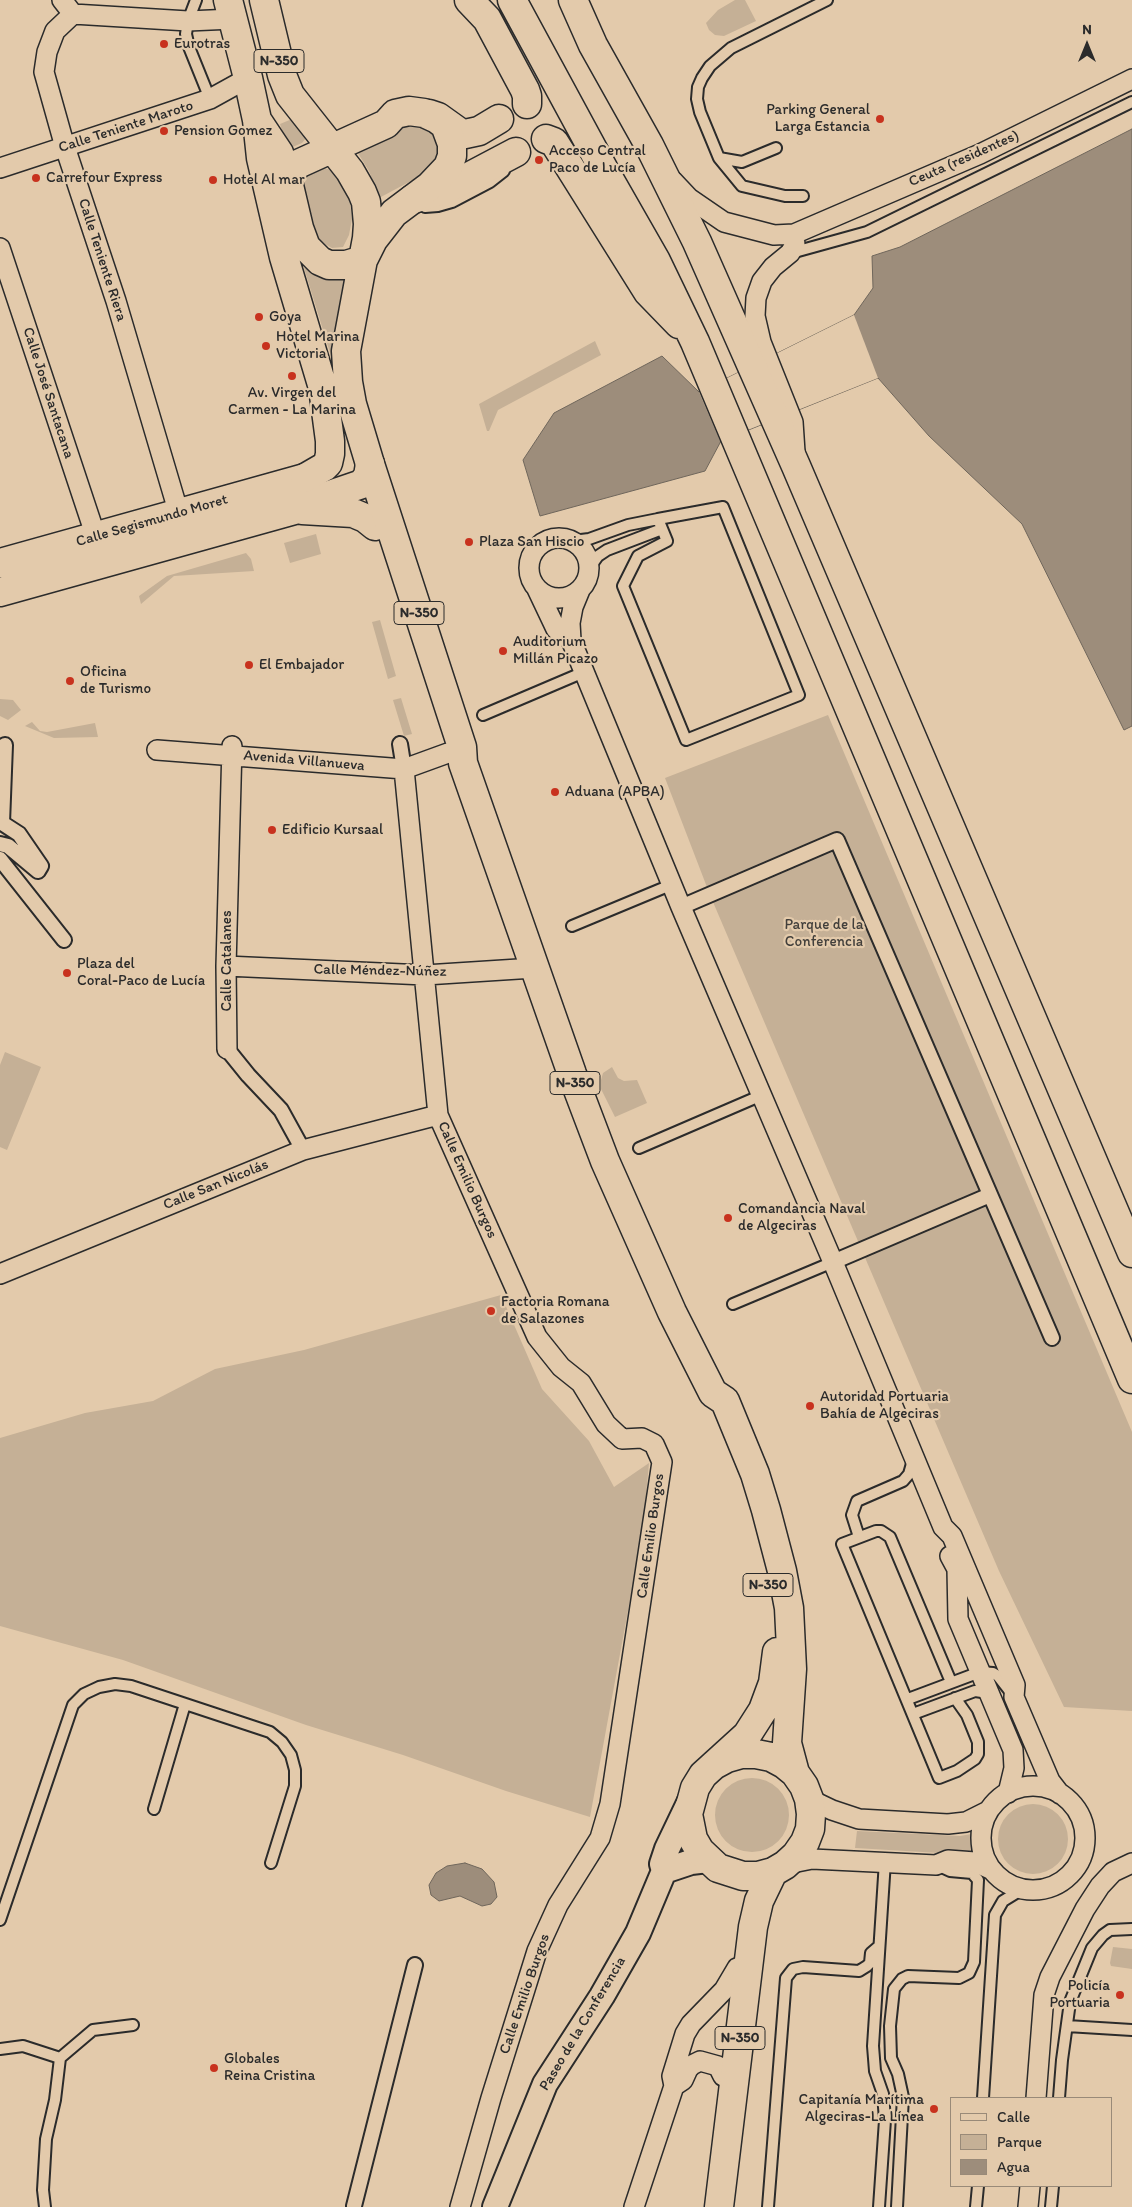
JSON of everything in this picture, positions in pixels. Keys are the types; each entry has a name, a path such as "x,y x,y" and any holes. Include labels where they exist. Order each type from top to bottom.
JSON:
{"main road":[{"name":"N-350","path":"264,0 284,81 291,98 350,171 366,202 368,224 345,366 375,526 456,758 572,1074 606,1161 672,1312 713,1393 724,1401 752,1466 766,1510 782,1571 789,1608 792,1669 787,1744 795,1773"},
{"path":"573,0 593,45 660,169 696,242 796,466 1132,1253"},
{"path":"527,104 525,90 487,19 496,4 632,184 648,220 656,262 695,342 1132,1379"},
{"name":"N-350","path":"230,10 248,78 261,158 284,257 323,388 366,474 462,747 456,758"},
{"path":"306,116 339,124 409,111 424,113 438,118 465,134 475,132 499,119"},
{"path":"256,120 279,153 306,247 312,255 329,264 346,265 363,260 373,240 389,219 439,177 448,167 452,156 450,134 437,119 424,113"},
{"path":"274,216 279,196 287,177 298,164 386,124 395,114"},
{"path":"458,131 478,180"},
{"path":"553,146 648,292 695,342"},
{"path":"413,199 478,180 516,158"},
{"name":"Calle Segismundo Moret","path":"0,563 305,478 324,467 328,463 330,454 323,388"},
{"name":"Calle Segismundo Moret","path":"0,592 298,509 366,474"},
{"name":"Calle Segismundo Moret","path":"298,509 352,513 365,518 375,526"},
{"name":"N-350","path":"708,2207 742,1930 742,1906 735,1882 693,1839 688,1814 695,1788 703,1775 747,1735 763,1710 773,1683 777,1655 771,1603 760,1546 743,1478 712,1406 713,1393"},
{"name":"N-350","path":"714,1765 727,1758 741,1754 756,1754 770,1757 784,1764 795,1773 804,1786 809,1799 811,1814 810,1828 805,1842 796,1855 779,1868 759,1901 753,1927 719,2207"},
{"path":"719,1866 758,1876 779,1868"}],"street":[{"path":"67,7 188,21 230,10"},
{"name":"Calle Teniente Riera","path":"67,7 47,52 44,72 65,147 116,301 178,514"},
{"name":"Calle Teniente Maroto","path":"0,168 210,99 248,78"},
{"name":"Ceuta (residentes)","path":"794,234 980,154 1132,79"},
{"path":"660,169 689,198 724,222 774,235 794,234 795,245 790,254 773,267 762,281 756,298 755,316 761,342 793,422 796,466"},
{"name":"Calle José Santacana","path":"0,248 96,537"},
{"path":"571,640 556,629 531,580 529,570 530,559 535,550 543,542 553,538 574,541 582,547 588,556 589,577 580,590 572,615 571,640 681,907 833,1262 943,1527 952,1536 1015,1685 1014,1697 1050,1781 1078,1813 1085,1839 1082,1853 1073,1870 1057,1883 1045,1888 1018,1888 1006,1882 992,1870 975,1862 948,1860 936,1864 812,1859 779,1868"},
{"path":"537,589 546,596 556,599 566,598 580,590"},
{"path":"0,844 8,846 38,871 41,866 19,834 2,823 5,744"},
{"path":"400,744 404,769"},
{"name":"Avenida Villanueva","path":"157,750 232,751 404,769 456,758"},
{"name":"Calle Catalanes","path":"232,751 226,966 227,1049 259,1088 281,1110 303,1150"},
{"name":"Calle Emilio Burgos","path":"404,769 438,1115 536,1337 561,1367 581,1383 611,1429 622,1439 642,1438 654,1444 662,1462 610,1804 600,1838 558,1905 536,1951 460,2207"},
{"path":"681,907 837,840 1052,1338"},
{"path":"0,860 64,940"},
{"name":"Calle Méndez-Núñez","path":"226,966 425,975 534,968"},
{"name":"Calle San Nicolás","path":"0,1274 303,1150 438,1115"},
{"path":"833,1262 990,1195"},
{"path":"943,1527 942,1539 957,1569 958,1619 1013,1750 1014,1768 1008,1792"},
{"path":"992,1870 982,1850 981,1837 983,1823 988,1811 997,1800 1008,1792 1034,1786 1060,1794"},
{"path":"809,1799 832,1810 859,1819 957,1823 966,1822 988,1811"},
{"name":"Paseo de la Conferencia","path":"495,2207 545,2084 602,1996 638,1934 664,1871 662,1864 667,1849 690,1801"},
{"path":"664,1871 691,1862 719,1866"},
{"path":"1036,2097 1044,1995 1050,1977 1085,1909 1100,1886 1113,1872 1132,1863"},
{"path":"354,2206 415,1965"},
{"path":"634,2207 674,2086 672,2076 685,2034 691,2024 724,1990 737,1968"},
{"path":"674,2086 683,2080 692,2065 700,2061 718,2066 723,2076"},
{"path":"1028,2207 1030,2187"}],"lane":[{"path":"196,0 188,21 186,34 189,47 210,99"},
{"path":"801,193 779,195 742,186 719,158 704,127 696,100 702,78 710,66 731,48 826,0"},
{"path":"790,254 868,232 1132,102"},
{"path":"719,158 742,162 776,148"},
{"path":"389,219 414,208 438,206 452,202 478,180"},
{"path":"574,541 589,539 628,525 658,518 723,507 799,696 686,740 623,586 638,556 667,541 658,518"},
{"path":"590,567 598,556 607,550 662,529"},
{"path":"483,715 584,672"},
{"path":"572,926 673,884"},
{"path":"639,1148 762,1095"},
{"path":"733,1304 833,1262"},
{"path":"859,1537 852,1515 857,1501 903,1482 913,1464 913,1454"},
{"path":"951,1682 893,1541 881,1531 870,1532 842,1544 939,1778 957,1771 975,1759 979,1748 967,1715 955,1698"},
{"path":"908,1700 980,1672 993,1673 998,1676 1014,1697"},
{"path":"0,1920 72,1705 84,1694 99,1687 115,1684 131,1686 270,1732 282,1742 291,1755 295,1770 295,1786 271,1863"},
{"path":"914,1714 975,1691 989,1693"},
{"path":"154,1809 185,1704"},
{"path":"879,2207 885,2120 883,2094 875,2071 873,2046 884,1862"},
{"path":"896,2207 903,2097 898,2074 891,2058 890,2026 894,1989 902,1979 908,1976 959,1978 969,1972 974,1962 978,1880 972,1873 950,1871 936,1864"},
{"path":"983,2097 995,1915 1003,1901 1016,1893 1031,1889"},
{"path":"1059,2097 1070,2002 1096,1941 1110,1930 1132,1929"},
{"path":"768,2207 786,1978 793,1970 803,1967 859,1971 870,1963 871,1953 878,1946"},
{"path":"46,2207 43,2190 46,2139 55,2100 60,2058 93,2030 134,2025"},
{"path":"1067,2026 1132,2030"},
{"path":"0,2048 23,2046 60,2058"},
{"path":"976,2207 978,2187"},
{"path":"1052,2207 1053,2187"}],"green space":[{"path":"735,0 745,0 756,21 724,36 715,35 709,30 706,23 718,10"},
{"path":"292,119 307,137 302,143 288,149 280,124"},
{"path":"415,122 426,126 434,134 438,147 436,162 426,173 379,198 369,171 356,150 379,134"},
{"path":"316,166 332,170 345,189 350,203 352,219 349,235 343,247 332,248 323,243 312,232 301,194 309,170"},
{"path":"304,268 345,279 331,356"},
{"path":"595,341 601,355 498,410 489,431 487,431 479,404"},
{"path":"316,534 321,554 290,563 284,543"},
{"path":"246,553 251,559 254,571 174,576 141,604 139,596 167,576"},
{"path":"380,620 396,676 388,679 372,622"},
{"path":"401,698 412,734 404,736 393,700"},
{"path":"0,699 13,700 21,710 8,720 0,716"},
{"name":"Parque de la Conferencia","path":"828,715 1132,1432 1132,1711 1064,1707 999,1571 710,895 665,778"},
{"path":"32,722 40,731 47,732 95,723 98,737 54,738 25,726"},
{"path":"5,1052 41,1067 7,1150 0,1147 0,1065"},
{"path":"612,1067 618,1078 624,1081 637,1080 647,1103 615,1117 601,1089 603,1073"},
{"path":"501,1295 542,1389 589,1441 614,1487 649,1463 643,1529 590,1817 306,1725 123,1660 0,1626 0,1438 85,1413 153,1401 215,1369 304,1350"},
{"path":"752,1778 766,1781 778,1789 786,1801 789,1815 786,1829 778,1841 766,1849 752,1852 738,1849 726,1841 718,1829 715,1815 718,1801 726,1789 738,1781"},
{"path":"1033,1804 1046,1807 1058,1814 1065,1826 1068,1839 1065,1852 1058,1864 1046,1871 1033,1874 1020,1871 1008,1864 1001,1852 998,1839 1001,1826 1008,1814 1020,1807"},
{"path":"857,1831 960,1836 971,1834 970,1842 973,1855 855,1848"},
{"path":"1113,1947 1132,1949 1132,1969 1111,1966"}],"water":[{"path":"1132,129 1132,726 1124,730 1022,524 929,436 878,378 721,441 705,471 540,516 523,460 554,413 662,356 699,392 854,315 873,288 872,256 900,247"},
{"path":"465,1863 482,1869 494,1882 497,1897 491,1904 482,1906 460,1896 439,1901 431,1895 429,1885 436,1873 447,1866"}],"pier":[{"path":"854,315 878,378 720,441 699,392"}],"place":[{"name":"Eurotras","path":"164,44"},
{"name":"Parking General Larga Estancia","path":"880,119"},
{"name":"Pension Gomez","path":"164,131"},
{"name":"Acceso Central Paco de Lucía","path":"539,160"},
{"name":"Carrefour Express","path":"36,178"},
{"name":"Hotel Al mar","path":"213,180"},
{"name":"Goya","path":"259,317"},
{"name":"Hotel Marina Victoria","path":"266,346"},
{"name":"Av. Virgen del Carmen - La Marina","path":"292,376"},
{"name":"Plaza San Hiscio","path":"469,542"},
{"name":"Auditorium Millán Picazo","path":"503,651"},
{"name":"El Embajador","path":"249,665"},
{"name":"Oficina de Turismo","path":"70,681"},
{"name":"Aduana (APBA)","path":"555,792"},
{"name":"Edificio Kursaal","path":"272,830"},
{"name":"Plaza del Coral-Paco de Lucía","path":"67,973"},
{"name":"Comandancia Naval de Algeciras","path":"728,1218"},
{"name":"Factoria Romana de Salazones","path":"491,1311"},
{"name":"Autoridad Portuaria Bahía de Algeciras","path":"810,1406"},
{"name":"Policía Portuaria","path":"1120,1995"},
{"name":"Globales Reina Cristina","path":"214,2068"},
{"name":"Capitanía Marítima Algeciras-La Línea","path":"934,2109"}]}
